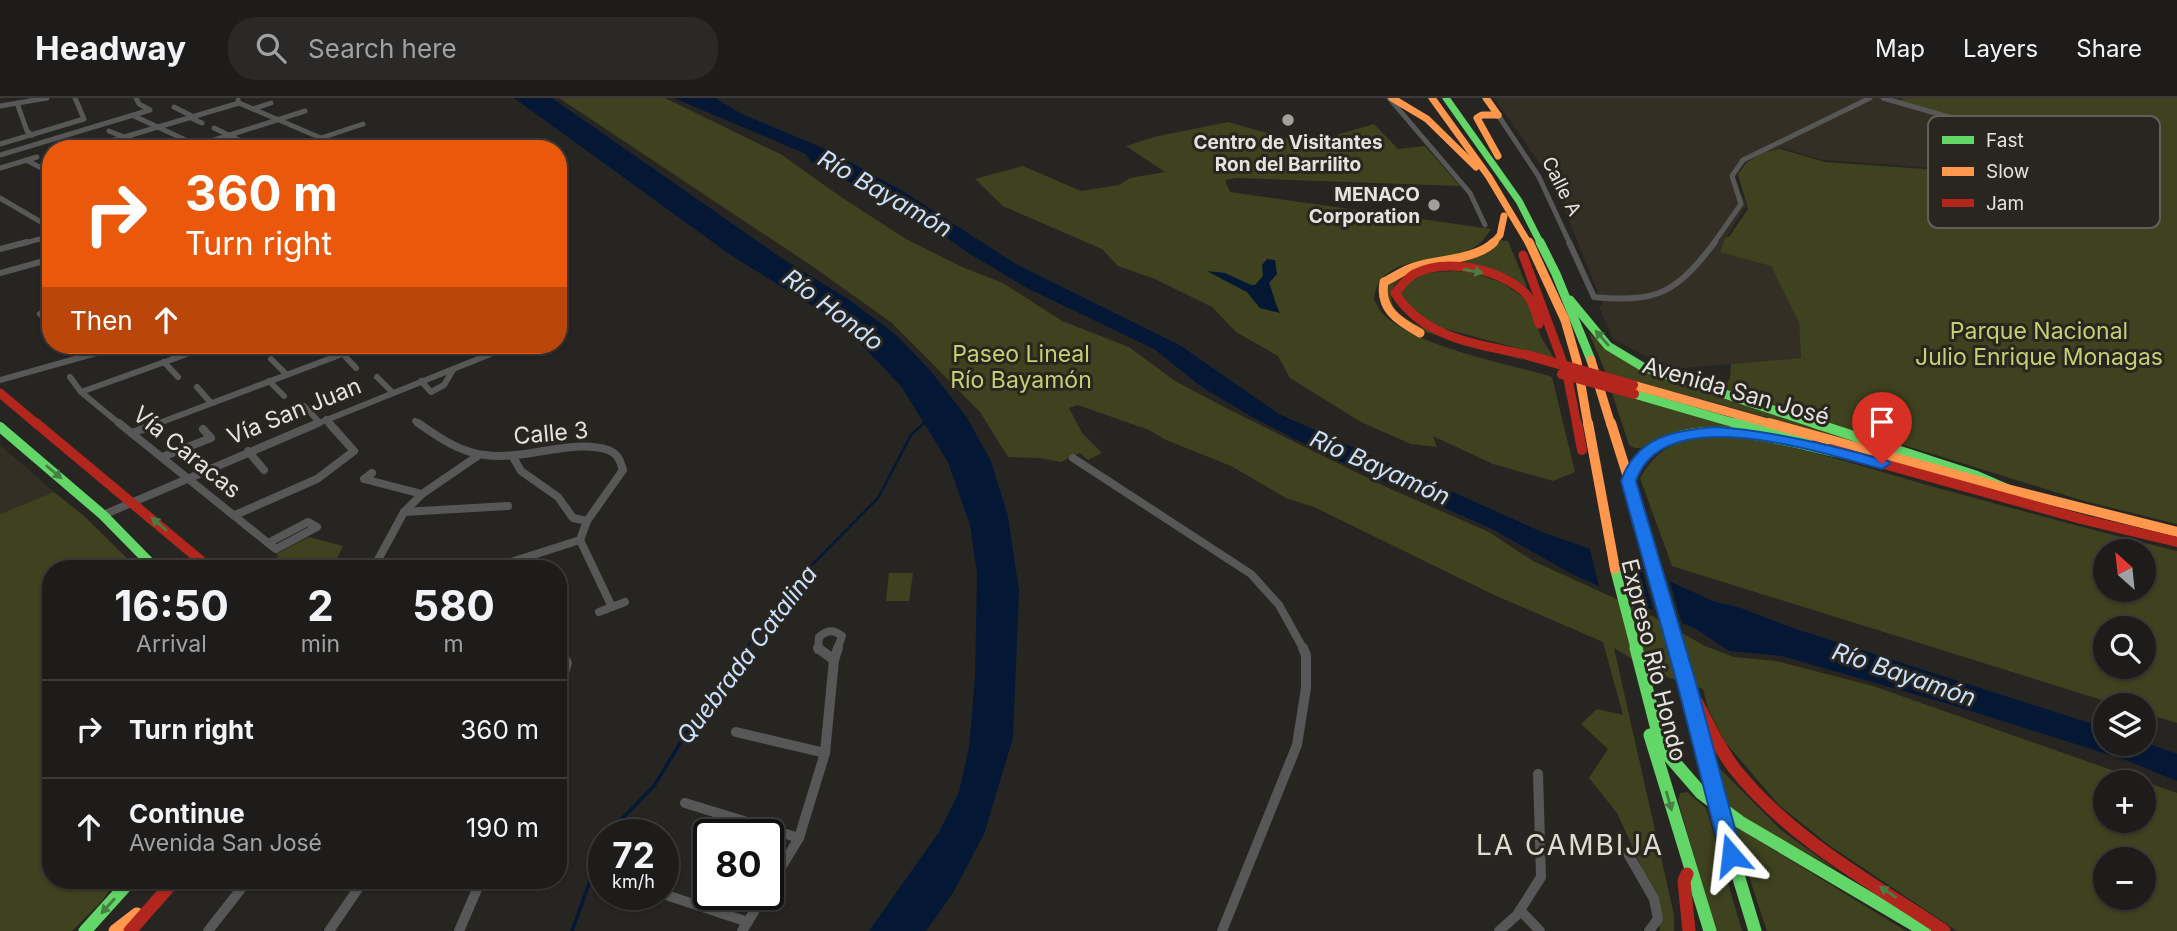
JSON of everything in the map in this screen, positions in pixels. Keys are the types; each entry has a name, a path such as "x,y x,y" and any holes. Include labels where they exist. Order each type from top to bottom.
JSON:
{"main road":[{"path":"1390,98 1412,106 1476,167"},
{"name":"Expreso Río Hondo","path":"1423,98 1476,167 1504,216 1532,273 1567,374 1636,668 1689,869 1710,931"},
{"path":"1432,98 1505,201 1564,318 1582,383 1599,510"},
{"name":"Expreso Río Hondo","path":"1446,98 1519,201 1564,293 1587,348 1643,525 1687,683 1718,809 1755,931"},
{"name":"Calle A","path":"1486,98 1498,115"},
{"path":"1498,115 1477,118 1499,158 1500,171"},
{"path":"1504,216 1502,231 1490,246 1404,268 1384,282 1380,296 1389,313 1419,332 1529,360"},
{"path":"1529,360 1420,323 1400,307 1396,298 1397,288 1413,275 1437,269 1477,271 1508,282 1530,300 1543,335 1567,374"},
{"path":"1564,293 1608,345 1643,367 1977,476 2007,489"},
{"name":"Avenida San José","path":"1529,360 2177,532"},
{"name":"Avenida San José","path":"1633,389 1842,453 2085,520 2177,542"},
{"path":"0,393 201,560"},
{"path":"0,427 103,515 147,560"},
{"path":"1629,481 1634,464 1651,449 1678,436 1699,432 1737,433 1842,453"},
{"path":"1636,668 1658,733 1671,761 1692,787 1718,809 1926,931"},
{"path":"1687,683 1727,759 1766,803 1810,840 1944,931"},
{"path":"1689,869 1685,881 1689,931"},
{"path":"85,931 123,889"},
{"path":"130,931 167,889"},
{"path":"115,931 162,894"},
{"path":"1879,905 1915,931"}],"street":[{"path":"0,107 47,98"},
{"path":"0,144 84,119 75,98"},
{"path":"52,140 149,110 139,104 136,98"},
{"path":"1390,98 1470,193 1485,225"},
{"name":"Calle A","path":"1498,115 1539,177 1594,297 1642,298 1662,294 1672,288 1705,255 1740,205 1730,177 1732,170 1755,153 1777,145 1870,98"},
{"path":"1883,98 1946,116"},
{"path":"112,140 237,100 321,138"},
{"path":"17,103 27,131 32,135"},
{"path":"253,109 271,103"},
{"path":"174,107 202,123"},
{"path":"213,140 305,111"},
{"path":"134,116 187,140"},
{"path":"316,140 363,124"},
{"path":"214,128 239,140"},
{"path":"109,131 133,140"},
{"path":"0,155 42,143"},
{"path":"0,168 37,157"},
{"path":"26,160 42,168"},
{"path":"0,198 42,223"},
{"path":"0,249 42,238"},
{"path":"0,273 42,261"},
{"path":"0,380 93,354"},
{"path":"172,354 176,358"},
{"path":"81,391 187,354"},
{"path":"132,433 339,354"},
{"path":"343,354 356,368"},
{"name":"Vía San Juan","path":"103,515 248,451 493,354"},
{"path":"271,359 286,374"},
{"path":"164,362 178,377"},
{"path":"421,382 431,392 444,385 453,370"},
{"name":"Vía Caracas","path":"70,377 81,391 268,543"},
{"path":"377,377 392,392"},
{"path":"269,381 284,396"},
{"path":"197,387 211,403"},
{"path":"235,516 317,479 354,451 304,406"},
{"name":"Calle 3","path":"415,422 457,447 480,454 513,457 592,447 608,448 618,453 623,461 623,470 587,521"},
{"path":"162,457 211,438 203,429"},
{"path":"248,451 264,470"},
{"path":"379,560 404,512 422,494 480,454"},
{"path":"513,457 521,471 558,497 573,518 587,521 580,540 612,607"},
{"path":"1073,458 1251,574 1279,605 1295,630 1306,655 1306,688 1297,745 1222,931"},
{"path":"372,473 364,478 422,494"},
{"path":"404,512 508,506"},
{"path":"308,522 317,527 276,550 268,543 308,522"},
{"path":"526,560 580,540"},
{"path":"599,611 625,602"},
{"path":"784,863 799,838 825,753 834,660"},
{"path":"736,732 825,753"},
{"path":"1499,931 1520,910 1541,877 1538,774"},
{"path":"685,803 799,838"},
{"path":"1626,850 1654,900 1658,919 1649,931"},
{"path":"208,931 241,889"},
{"path":"329,931 357,889"},
{"path":"459,931 477,889"},
{"path":"679,900 745,927 755,910"},
{"path":"1520,910 1540,931"}],"shaded area":[{"path":"1494,98 1902,98 1895,102 1944,116 1928,116 1928,167 1823,160 1783,148 1763,152 1738,169 1734,178 1746,205 1725,239 1771,266 1799,323 1801,358 1671,369 1613,339 1599,307 1603,304 1554,184"},
{"path":"0,445 54,492 0,514"}],"green space":[{"name":"Paseo Lineal Río Bayamón","path":"559,98 665,98 782,155 906,239 962,267 1003,283 1062,321 1129,347 1175,381 1226,408 1384,486 1489,532 1533,561 1645,612 1705,646 1734,657 1776,661 1873,686 2112,770 2093,770 2093,833 2156,833 2156,786 2177,793 2177,931 1957,931 1829,845 1779,805 1725,742 1708,709 1703,689 1655,673 1614,648 1674,915 1674,931 1660,931 1658,903 1617,813 1589,778 1608,749 1581,724 1597,709 1623,715 1603,642 1492,594 1314,507 1286,498 1231,466 1166,440 1149,430 1078,405 1069,408 1082,433 1102,453 1088,460 1080,453 1061,462 1008,457 980,412 892,323 812,266"},
{"name":"Parque Nacional Julio Enrique Monagas","path":"1904,98 2177,98 2177,524 2084,501 1852,429 1851,433 1692,381 1690,376 1709,376 1725,386 1730,378 1731,364 1801,358 1799,323 1771,266 1720,252 1726,237 1729,237 1748,209 1738,174 1747,162 1764,152 1780,149 1825,162 1928,169 1928,228 2160,228 2160,116 1947,116 1897,102"},
{"path":"1228,122 1306,144 1374,124 1398,149 1425,146 1460,186 1236,178 1225,180 1230,192 1491,229 1471,249 1413,262 1387,274 1378,284 1374,299 1382,313 1396,325 1415,335 1462,352 1552,377 1575,472 1553,481 1493,464 1433,436 1437,447 1411,444 1361,422 1290,378 1278,356 1236,332 1212,307 1155,279 1118,266 1102,249 1003,206 975,179 1023,166 1081,191 1119,185 1130,178 1165,172 1126,146 1154,137","holes":["1209,272 1256,285 1263,276 1269,282 1279,312 1260,308 1247,292"]},
{"path":"1500,240 1508,241 1527,287 1482,271 1444,269 1408,274 1397,282 1391,294 1395,308 1407,319 1425,328 1523,360 1422,331 1400,320 1385,302 1386,284 1400,272 1469,255"},
{"path":"1471,272 1503,283 1528,301 1541,337 1554,358 1427,324 1410,313 1400,295 1409,282 1422,275"},
{"path":"1589,333 1613,353 1863,444 1606,373"},
{"path":"1612,393 1742,430 1697,429 1678,432 1644,447 1634,448 1629,445"},
{"path":"1726,435 1805,451 2132,539 2093,539 2093,602 2156,602 2156,545 2177,551 2177,723 2156,717 2156,693 2093,693 2093,697 1672,566 1640,478 1666,449 1676,443 1699,437"},
{"path":"54,492 84,516 129,560 42,560 42,889 111,889 72,931 0,931 0,514"},
{"path":"309,537 343,546 336,560 273,560 279,556 276,554"},
{"path":"889,573 913,573 909,601 886,601"},
{"path":"1716,765 1781,830 1838,871 1727,808"},
{"path":"1687,792 1706,808 1742,931 1716,931 1678,801 1680,793"},
{"path":"1735,826 1906,931 1767,931 1733,828"}],"water":[{"name":"Río Hondo","path":"514,98 552,98 780,257 848,299 895,334 929,369 966,416 991,461 1008,516 1019,591 1013,738 984,834 953,893 926,931 869,931 939,832 959,792 969,747 975,678 977,573 970,525 948,462 901,386 851,334 824,313 732,256"},
{"name":"Río Bayamón","path":"674,98 715,98 740,113 830,151 901,190 1016,264 1181,346 1279,414 1542,532 1628,562 1715,602 1738,607 1796,629 2093,724 2093,750 1782,656 1729,651 1696,629 1572,574 1492,529 1332,458 1252,417 1202,387 1154,349 1029,289 970,254 918,218 811,162 806,154"},
{"path":"1267,259 1275,260 1277,274 1269,283 1280,313 1260,308 1247,292 1207,271 1225,273 1255,285 1263,276 1262,265"},
{"name":"Río Bayamón","path":"2156,746 2177,754 2177,781 2156,770 2113,756 2156,756"}],"pier":[{"path":"1589,545 1619,555 1631,604 1600,590"},
{"path":"1640,563 1668,576 1683,627 1654,614"}],"waterway":[{"name":"Quebrada Catalina","path":"745,650 796,581 878,498 911,435 924,423"},
{"name":"Quebrada Catalina","path":"622,819 654,786 696,717 746,648"},
{"name":"Quebrada Catalina","path":"572,931 588,886"}],"traffic: fast":[{"path":"1446,98 1519,201 1556,274 1591,360"},
{"path":"1570,300 1608,346 1643,367 1977,476 2007,489"},
{"path":"1634,394 1809,444"},
{"path":"0,427 103,515 147,560"},
{"path":"1629,481 1646,453 1666,441 1689,434 1740,434 1841,453"},
{"path":"1615,569 1658,733 1669,756 1684,775 1701,793 1740,822 1925,931"},
{"path":"1650,735 1710,931"},
{"path":"1700,735 1718,809 1755,931"},
{"path":"85,931 123,889"}],"traffic: slow":[{"path":"1392,98 1427,119 1476,167"},
{"path":"1432,98 1489,177 1524,232 1565,320 1577,362 1615,569"},
{"path":"1486,98 1498,115"},
{"path":"1498,115 1482,115 1477,118 1498,156"},
{"path":"1420,333 1397,319 1386,307 1382,291 1384,282 1412,267 1463,256 1490,246 1500,235 1504,216"},
{"path":"1591,360 1643,525 1700,735"},
{"path":"1633,385 2007,489 2177,532"},
{"path":"115,931 137,914"}],"traffic: jam":[{"path":"1523,255 1567,374 1582,450"},
{"path":"1527,355 1471,343 1434,330 1418,321 1395,293 1408,278 1419,272 1446,267 1476,270 1504,279 1526,294 1533,304 1539,324"},
{"path":"1527,355 1633,385"},
{"path":"1562,374 1634,394"},
{"path":"0,393 200,560"},
{"path":"1830,449 2085,520 2177,542"},
{"path":"1697,703 1734,768 1780,816 1833,857 1944,931"},
{"path":"1687,874 1684,881 1689,931"},
{"path":"130,931 167,889"}],"place":[{"name":"Centro de Visitantes Ron del Barrilito","path":"1288,120"},
{"name":"MENACO Corporation","path":"1434,205"}],"district":[{"name":"LA CAMBIJA","path":"1570,845"}],"route":[{"path":"1731,855 1687,683 1629,481 1634,464 1651,449 1666,441 1699,432 1737,433 1842,453 1882,464"}]}
